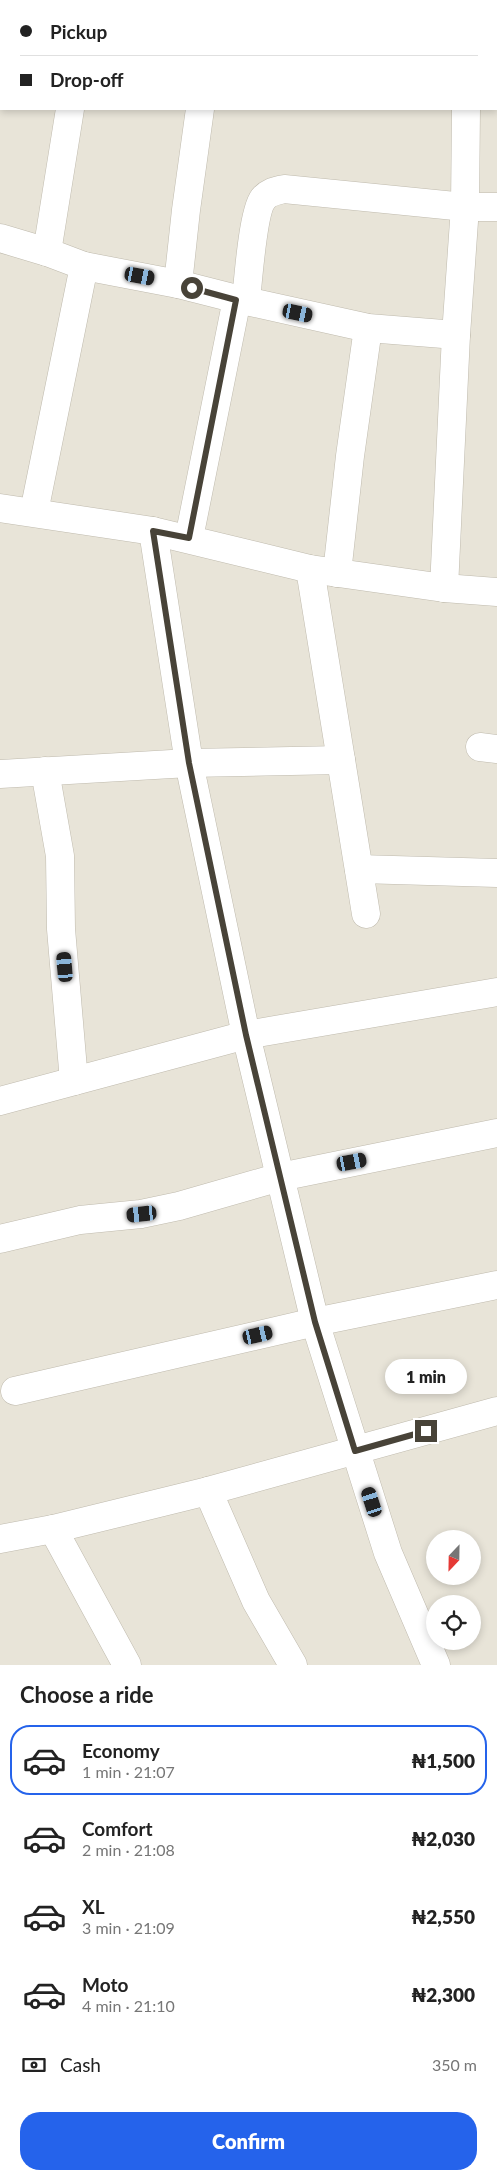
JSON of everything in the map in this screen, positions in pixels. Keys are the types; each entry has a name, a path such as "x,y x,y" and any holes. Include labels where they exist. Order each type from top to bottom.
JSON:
{"street":[{"path":"47,252 70,110"},
{"path":"178,284 200,110"},
{"path":"444,588 456,335 465,207 466,110"},
{"path":"189,538 241,300 257,215 262,199 271,192 284,188 465,207 497,207"},
{"path":"0,238 47,252 84,266 178,284 368,328 456,335"},
{"path":"34,512 84,266"},
{"path":"337,573 350,456 368,328"},
{"path":"0,508 189,538 310,569 444,588 497,592"},
{"path":"153,531 189,763 246,1035 315,1322 388,1553 436,1665"},
{"path":"310,569 366,914"},
{"path":"0,774 189,763 341,760"},
{"path":"45,771 60,856 62,929 74,1081"},
{"path":"359,869 497,873"},
{"path":"0,1101 246,1035 497,992"},
{"path":"0,1239 80,1220 142,1214 179,1206 280,1177 497,1133"},
{"path":"15,1391 315,1322 497,1285"},
{"path":"0,1538 53,1530 208,1491 497,1411"},
{"path":"208,1491 256,1601 292,1665"},
{"path":"53,1530 127,1665"}],"shaded area":[{"path":"0,110 497,110 497,1665 0,1665"}],"route":[{"path":"192,288 236,300 189,538 153,531 189,763 246,1035 315,1322 355,1451 426,1431"}]}
